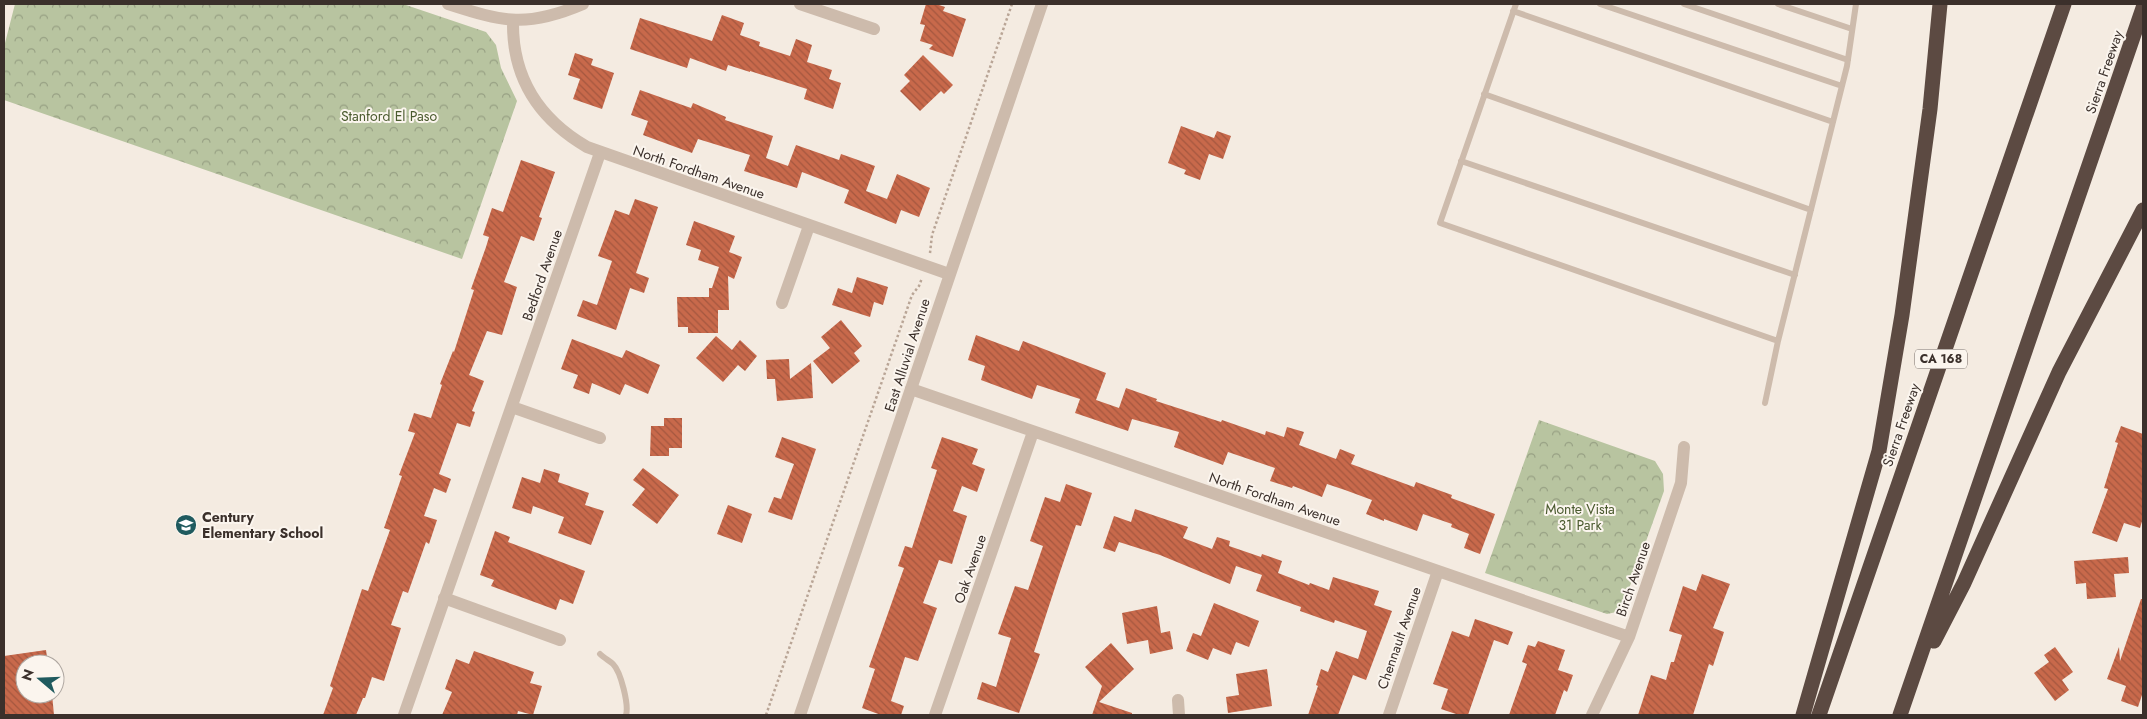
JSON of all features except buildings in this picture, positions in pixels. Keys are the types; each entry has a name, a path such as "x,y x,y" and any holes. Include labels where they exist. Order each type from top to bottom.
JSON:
{"highway":[{"path":"1803,715 1879,451 1902,314 1930,109 1940,4"},
{"name":"Sierra Freeway","path":"1819,715 2064,4"},
{"name":"Sierra Freeway","path":"1900,715 2143,8"},
{"path":"1910,686 1964,583 2060,372 2143,210"}],"street":[{"path":"448,4 496,19 513,21 548,17 583,4"},
{"path":"800,4 874,29"},
{"name":"East Alluvial Avenue","path":"800,715 912,389 948,274 1042,4"},
{"name":"North Fordham Avenue","path":"513,21 515,57 519,71 533,98 549,118 573,139 600,153 948,274"},
{"name":"Bedford Avenue","path":"404,715 600,153"},
{"path":"782,303 809,226"},
{"name":"North Fordham Avenue","path":"912,389 1629,637"},
{"path":"512,407 600,438"},
{"name":"Oak Avenue","path":"935,715 1032,432"},
{"name":"Birch Avenue","path":"1592,715 1629,637 1681,483 1684,447"},
{"name":"Chennault Avenue","path":"1389,715 1438,571"},
{"path":"444,598 560,640"},
{"path":"1178,700 1179,715"}],"lane":[{"path":"1600,4 1842,86"},
{"path":"1684,4 1848,60"},
{"path":"1778,4 1852,29"},
{"path":"1765,403 1778,341 1848,60 1856,4"},
{"path":"1778,341 1440,223 1514,7 1833,122"},
{"path":"1484,94 1811,210"},
{"path":"1461,161 1795,275"},
{"path":"600,654 614,665 622,685 627,711 626,715"}],"path":[{"path":"932,247 932,235 1012,4"},
{"path":"766,715 912,295 919,286"}],"green space":[{"name":"Stanford El Paso","path":"15,4 403,4 486,32 496,45 501,68 517,101 462,259 4,100 4,47"},
{"name":"Monte Vista 31 Park","path":"1539,420 1655,461 1663,474 1664,491 1621,611 1607,614 1485,573"}],"place":[{"name":"Century Elementary School","path":"186,525"}]}
